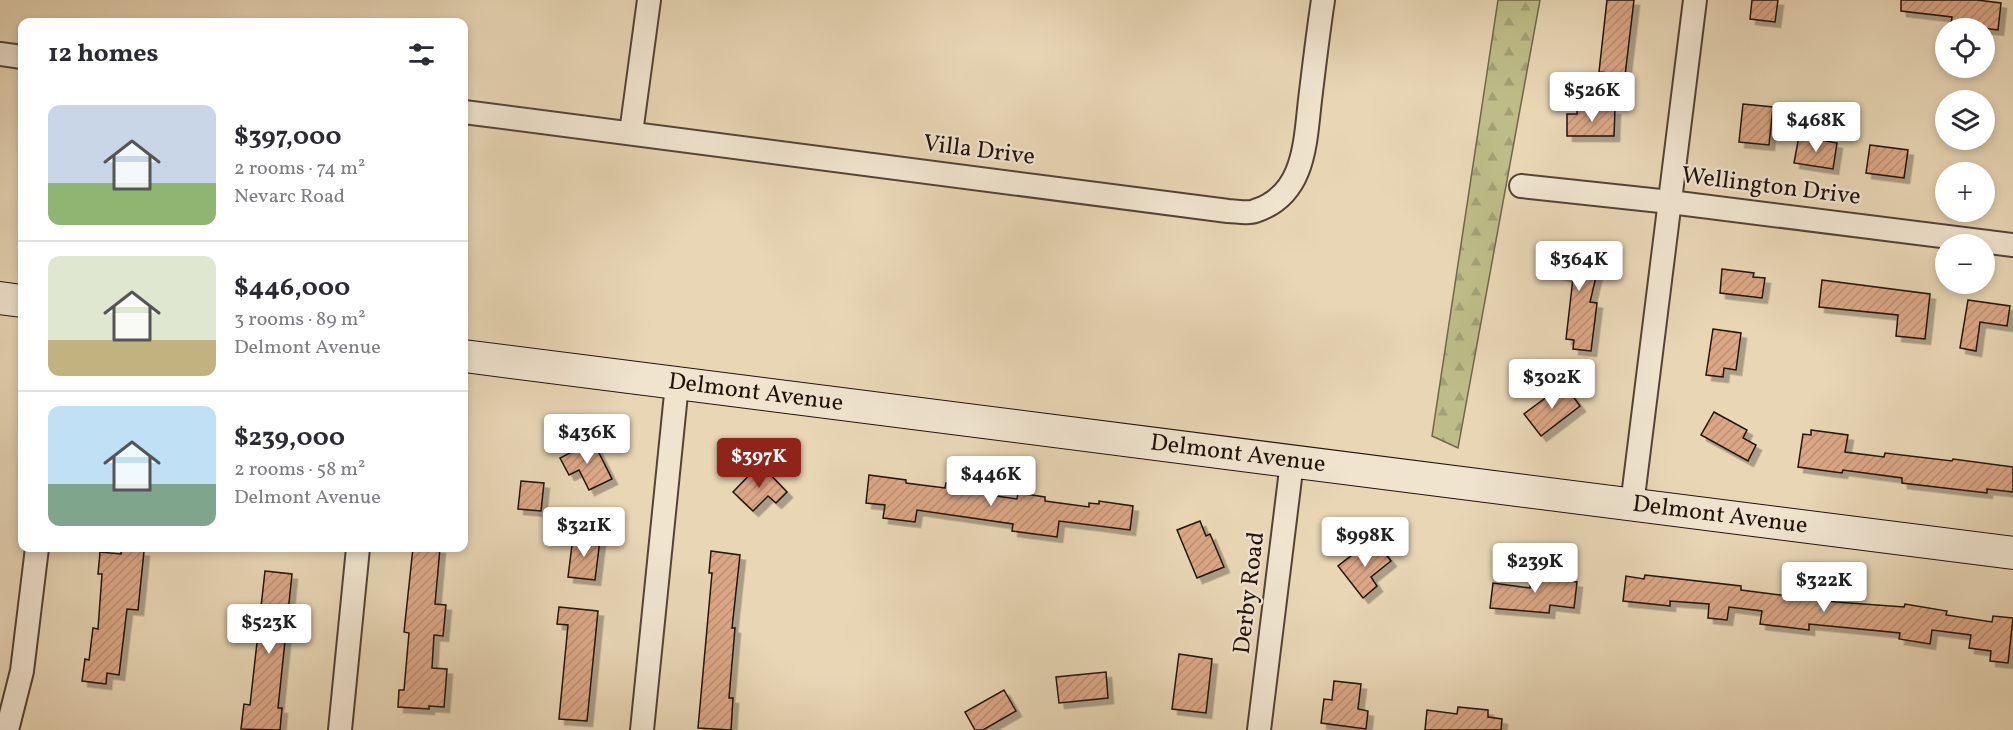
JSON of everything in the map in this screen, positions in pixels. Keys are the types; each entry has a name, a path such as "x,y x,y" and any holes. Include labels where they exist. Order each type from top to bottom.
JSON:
{"street":[{"path":"631,133 649,0"},
{"name":"Villa Drive","path":"468,113 1228,211 1254,212 1285,192 1298,174 1304,149 1323,0"},
{"path":"1632,505 1695,0"},
{"path":"0,54 18,56"},
{"name":"Wellington Drive","path":"1521,186 1670,202 2013,245"},
{"path":"0,298 18,300"},
{"name":"Delmont Avenue","path":"468,357 2013,553"},
{"path":"642,730 677,384"},
{"name":"Derby Road","path":"1259,730 1292,462"},
{"path":"7,730 22,671 37,552"},
{"path":"340,730 358,552"}],"green space":[{"path":"1498,0 1540,0 1458,448 1432,436"}],"building":[{"path":"1607,0 1634,0 1624,84 1608,82 1609,73 1599,72"},
{"path":"1752,0 1778,0 1775,22 1750,19"},
{"path":"1901,0 1977,0 2001,3 1998,30 1995,30 1995,18 1952,18 1901,11"},
{"path":"1743,104 1773,107 1769,145 1739,142"},
{"path":"1577,109 1615,109 1614,136 1567,136 1567,114 1577,114"},
{"path":"1799,136 1837,143 1833,169 1794,163"},
{"path":"1870,145 1908,150 1904,178 1866,173"},
{"path":"1553,245 1601,256 1590,302 1597,303 1591,351 1573,349 1574,340 1566,339 1573,278 1556,274 1557,268 1548,266"},
{"path":"1722,269 1754,273 1753,277 1765,278 1762,298 1720,293"},
{"path":"1822,280 1930,294 1925,339 1896,336 1898,315 1819,307"},
{"path":"1968,300 2010,306 2007,326 1980,322 1976,351 1960,348"},
{"path":"1713,329 1741,333 1736,370 1724,368 1723,377 1706,375"},
{"path":"1564,384 1580,406 1541,436 1524,414"},
{"path":"1714,412 1747,430 1743,438 1756,445 1748,461 1701,435"},
{"path":"1811,430 1848,435 1845,452 1884,457 1885,453 1952,461 1953,459 2013,467 2013,492 1987,489 1987,493 1902,483 1902,478 1798,467 1803,434 1811,435"},
{"path":"593,441 612,479 589,490 579,470 569,475 560,458"},
{"path":"760,464 787,492 776,503 768,496 753,511 733,492"},
{"path":"869,475 945,488 946,483 970,487 969,492 1017,499 1018,493 1045,497 1045,501 1089,507 1089,503 1099,504 1099,501 1133,506 1130,530 1059,521 1057,537 1012,531 1013,524 917,510 915,522 883,518 885,505 866,503"},
{"path":"521,481 544,483 541,511 518,509"},
{"path":"1200,521 1206,536 1210,534 1224,567 1197,578 1177,530"},
{"path":"573,537 600,540 595,580 568,577"},
{"path":"1376,542 1391,561 1371,577 1377,586 1363,598 1338,566 1361,548 1364,552"},
{"path":"711,551 740,555 732,628 735,628 729,698 733,698 731,730 698,728 712,573 709,573"},
{"path":"100,552 121,554 121,552 144,552 138,610 127,609 119,675 107,673 106,684 82,681 85,659 89,660 93,628 98,629 102,574 98,574"},
{"path":"413,552 440,552 435,604 446,605 443,636 434,635 432,668 447,669 444,707 429,706 429,709 398,707 399,690 404,690 409,633 404,632"},
{"path":"1532,570 1563,575 1562,580 1577,582 1574,608 1550,605 1549,613 1490,608 1493,583 1530,588"},
{"path":"265,571 292,574 278,708 282,708 280,730 241,729 244,704 250,705"},
{"path":"1645,575 1741,586 1741,590 1836,602 1904,607 1905,604 1947,611 1946,615 1992,622 1993,616 2013,618 2008,663 1990,661 1991,651 1969,648 1971,635 1932,630 1930,644 1899,639 1900,633 1809,624 1809,630 1760,624 1762,611 1729,607 1727,620 1708,618 1709,604 1670,601 1670,606 1623,601 1626,576 1644,579"},
{"path":"559,607 598,611 587,721 559,719 568,625 557,624"},
{"path":"1179,654 1212,659 1206,713 1172,709"},
{"path":"1106,672 1108,698 1059,703 1056,677"},
{"path":"1334,681 1361,684 1358,709 1368,711 1366,729 1321,723 1324,699 1332,700"},
{"path":"1004,690 1016,711 983,730 975,730 965,712"},
{"path":"1458,707 1488,710 1488,717 1502,719 1501,730 1425,730 1427,710 1457,714"}]}
